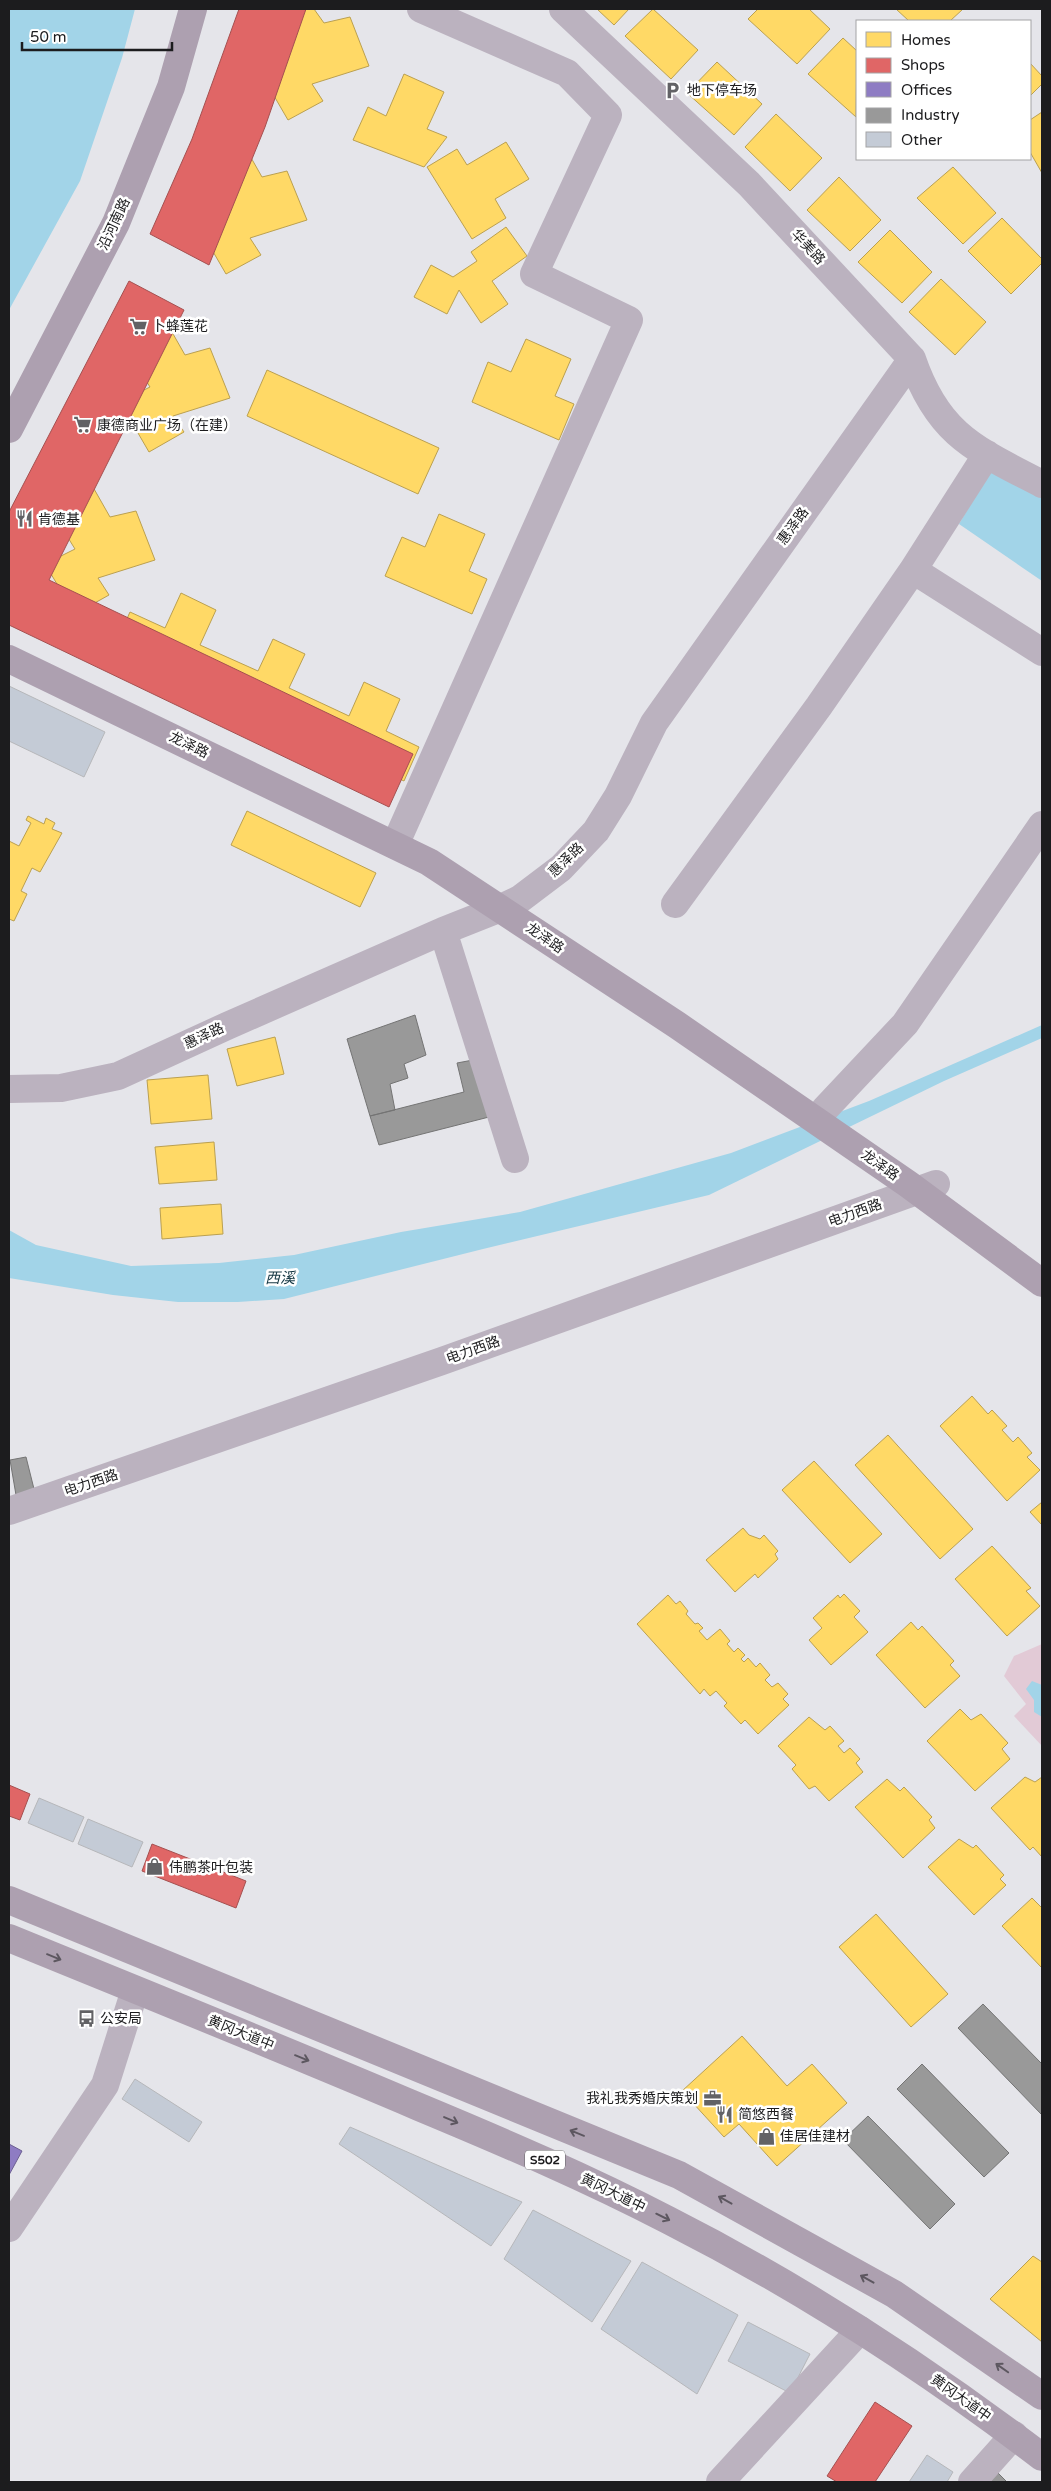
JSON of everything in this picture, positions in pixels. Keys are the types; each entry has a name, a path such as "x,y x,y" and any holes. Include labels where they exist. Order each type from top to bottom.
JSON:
{"main road":[{"name":"沿河南路","path":"9,429 116,223 171,87 193,9"},
{"name":"龙泽路","path":"9,644 398,839"},
{"name":"龙泽路","path":"9,659 398,839 450,858 510,904 678,1025 1042,1262"},
{"name":"龙泽路","path":"510,904 825,1109 927,1188 1042,1283"},
{"path":"9,1900 679,2175 894,2294 1042,2396"},
{"name":"黄冈大道中","path":"9,1938 555,2164 670,2221 802,2294 860,2330 938,2381 1042,2457"}],"street":[{"path":"398,839 629,320 534,274 608,115 567,73 421,9"},
{"name":"华美路","path":"563,9 749,184 912,359 922,387 943,420 966,442 1042,484"},
{"name":"惠泽路","path":"9,1089 61,1088 118,1076 443,931 510,904 561,868 596,830 618,796 654,723 912,359"},
{"path":"675,904 819,706 913,570 987,454"},
{"path":"913,570 1042,652"},
{"path":"825,1109 905,1024 1042,825"},
{"path":"443,931 515,1159"},
{"name":"电力西路","path":"9,1511 442,1361 927,1188"},
{"path":"9,2228 106,2085 135,1990"},
{"path":"720,2482 860,2330"},
{"path":"972,2482 1014,2435"}],"shaded area":[{"path":"1042,1644 1042,1746 1014,1716 1026,1704 1004,1676 1014,1656"}],"water":[{"path":"9,9 135,9 122,58 80,181 9,310"},
{"path":"991,470 1042,496 1042,581 959,524"},
{"name":"西溪","path":"1042,1025 1042,1038 944,1081 709,1195 284,1299 238,1302 178,1302 113,1295 9,1278 9,1230 36,1245 131,1266 219,1263 294,1255 401,1232 520,1212 731,1153 869,1101"},
{"path":"1032,1681 1042,1685 1042,1717 1034,1712 1034,1700 1026,1689"}],"building: Homes":[{"path":"260,9 314,9 324,23 350,17 369,66 312,84 323,101 288,120 259,70 288,55"},
{"path":"597,9 629,9 614,25"},
{"path":"653,9 698,50 671,79 625,36"},
{"path":"758,9 809,9 830,29 797,64 748,19"},
{"path":"896,9 963,9 951,20 908,20"},
{"path":"843,38 856,50 856,117 808,74"},
{"path":"717,62 762,104 734,135 687,93"},
{"path":"1031,64 1042,76 1042,84 1031,95"},
{"path":"404,74 444,92 427,129 447,137 424,167 353,140 368,107 386,116"},
{"path":"1042,112 1042,173 1031,154 1031,119"},
{"path":"776,114 822,158 790,191 745,147"},
{"path":"237,133 262,177 287,171 307,220 250,238 261,255 226,274 197,224 226,209 196,159"},
{"path":"506,142 529,179 495,199 506,218 472,239 427,167 457,149 467,165"},
{"path":"953,167 996,213 963,244 917,198"},
{"path":"839,177 881,220 850,251 807,210"},
{"path":"1002,218 1042,259 1042,263 1011,294 968,251"},
{"path":"506,227 527,256 492,281 508,304 481,323 459,290 447,314 414,297 431,265 453,277 477,261 471,252"},
{"path":"890,230 932,272 902,303 858,262"},
{"path":"941,279 986,322 955,355 909,312"},
{"path":"160,311 185,355 210,348 230,398 173,416 184,432 149,452 120,402 150,387 119,337"},
{"path":"526,339 571,359 555,396 574,404 559,440 472,402 488,362 511,372"},
{"path":"267,370 439,448 418,494 247,416"},
{"path":"85,473 110,517 136,511 155,560 98,578 109,595 75,614 45,564 75,549 44,499"},
{"path":"439,514 485,534 469,571 487,579 472,614 385,576 402,537 425,547"},
{"path":"181,593 216,610 200,645 258,671 273,639 305,654 289,688 349,716 364,682 400,699 386,731 419,747 404,781 114,647 130,612 165,628"},
{"path":"247,811 376,873 360,907 231,845"},
{"path":"28,816 44,824 46,818 55,823 52,829 62,833 40,872 32,868 21,891 27,894 14,921 9,919 9,841 19,846 31,823 26,820"},
{"path":"275,1037 284,1074 237,1086 227,1049"},
{"path":"208,1075 212,1119 151,1124 147,1080"},
{"path":"214,1142 217,1180 159,1184 155,1147"},
{"path":"221,1204 223,1234 162,1239 160,1208"},
{"path":"972,1396 988,1414 992,1410 1007,1426 1002,1430 1013,1442 1018,1437 1032,1453 1027,1457 1040,1470 1007,1501 940,1426"},
{"path":"888,1435 973,1529 940,1559 855,1465"},
{"path":"814,1461 882,1534 850,1563 782,1490"},
{"path":"1042,1502 1042,1525 1030,1512"},
{"path":"743,1528 749,1535 760,1539 764,1535 778,1551 775,1554 778,1559 758,1578 755,1574 735,1592 706,1560"},
{"path":"992,1546 1031,1588 1026,1591 1040,1606 1007,1636 955,1579"},
{"path":"844,1594 860,1611 854,1617 868,1632 831,1665 809,1640 822,1628 813,1618 838,1595 840,1598"},
{"path":"668,1595 676,1604 680,1601 688,1611 686,1614 695,1624 698,1623 703,1628 699,1631 707,1640 720,1629 730,1641 727,1644 734,1652 738,1648 745,1655 741,1659 744,1662 748,1658 756,1667 760,1663 770,1675 765,1680 772,1687 778,1683 788,1694 783,1699 789,1705 758,1734 745,1720 741,1724 724,1706 727,1703 716,1691 710,1696 704,1689 700,1694 637,1624"},
{"path":"911,1622 918,1630 922,1626 954,1661 950,1665 960,1676 925,1708 876,1655"},
{"path":"960,1709 971,1720 981,1714 1008,1743 1002,1749 1010,1759 975,1791 927,1741"},
{"path":"809,1717 825,1730 830,1726 844,1741 838,1746 844,1753 850,1748 860,1759 856,1763 863,1772 829,1801 815,1786 809,1789 792,1769 796,1765 778,1746"},
{"path":"1025,1777 1035,1782 1042,1777 1042,1857 1033,1847 1030,1850 991,1808"},
{"path":"887,1779 900,1791 904,1787 932,1817 929,1820 935,1828 903,1858 855,1807"},
{"path":"959,1839 973,1848 976,1845 1004,1875 1000,1879 1006,1885 974,1915 928,1867"},
{"path":"1032,1898 1042,1908 1042,1968 1002,1926"},
{"path":"876,1914 948,1994 911,2027 839,1947"},
{"path":"742,2036 787,2086 812,2064 847,2103 777,2166 739,2124 724,2137 682,2091"},
{"path":"1033,2256 1042,2262 1042,2342 990,2299"}],"building: Shops":[{"path":"239,9 306,9 265,127 209,265 150,234 192,139"},
{"path":"129,281 184,310 49,580 413,754 389,807 9,625 9,512"},
{"path":"9,1785 30,1794 20,1820 9,1816"},
{"path":"152,1844 246,1881 236,1908 142,1871"},
{"path":"875,2402 912,2426 875,2482 837,2482 827,2476"}],"building: Offices":[{"path":"9,2144 22,2151 9,2175"}],"building: Industry":[{"path":"415,1015 426,1055 404,1064 408,1078 390,1084 395,1110 370,1116 347,1039"},
{"path":"473,1060 489,1117 379,1145 370,1116 464,1092 457,1063"},
{"path":"26,1457 34,1489 16,1495 10,1460"},
{"path":"983,2004 1042,2064 1042,2115 958,2028"},
{"path":"922,2064 1009,2153 984,2177 897,2089"},
{"path":"868,2116 955,2204 930,2229 843,2140"},
{"path":"996,2471 1007,2482 986,2482"}],"building: Other":[{"path":"9,686 105,732 84,777 9,741"},
{"path":"39,1798 84,1817 73,1842 28,1823"},
{"path":"88,1819 143,1842 132,1867 78,1844"},
{"path":"135,2079 202,2122 189,2142 122,2099"},
{"path":"350,2127 522,2202 491,2246 339,2144"},
{"path":"533,2210 631,2261 592,2322 504,2259"},
{"path":"642,2262 738,2315 697,2394 601,2329"},
{"path":"748,2322 810,2354 790,2393 728,2361"},
{"path":"927,2455 953,2472 947,2482 909,2482"}],"place":[{"name":"地下停车场","path":"673,90"},
{"name":"卜蜂莲花","path":"138,326"},
{"name":"康德商业广场（在建）","path":"83,425"},
{"name":"肯德基","path":"24,519"},
{"name":"伟鹏茶叶包装","path":"155,1867"},
{"name":"公安局","path":"86,2018"},
{"name":"我礼我秀婚庆策划","path":"712,2098"},
{"name":"简悠西餐","path":"724,2114"},
{"name":"佳居佳建材","path":"766,2136"}]}
